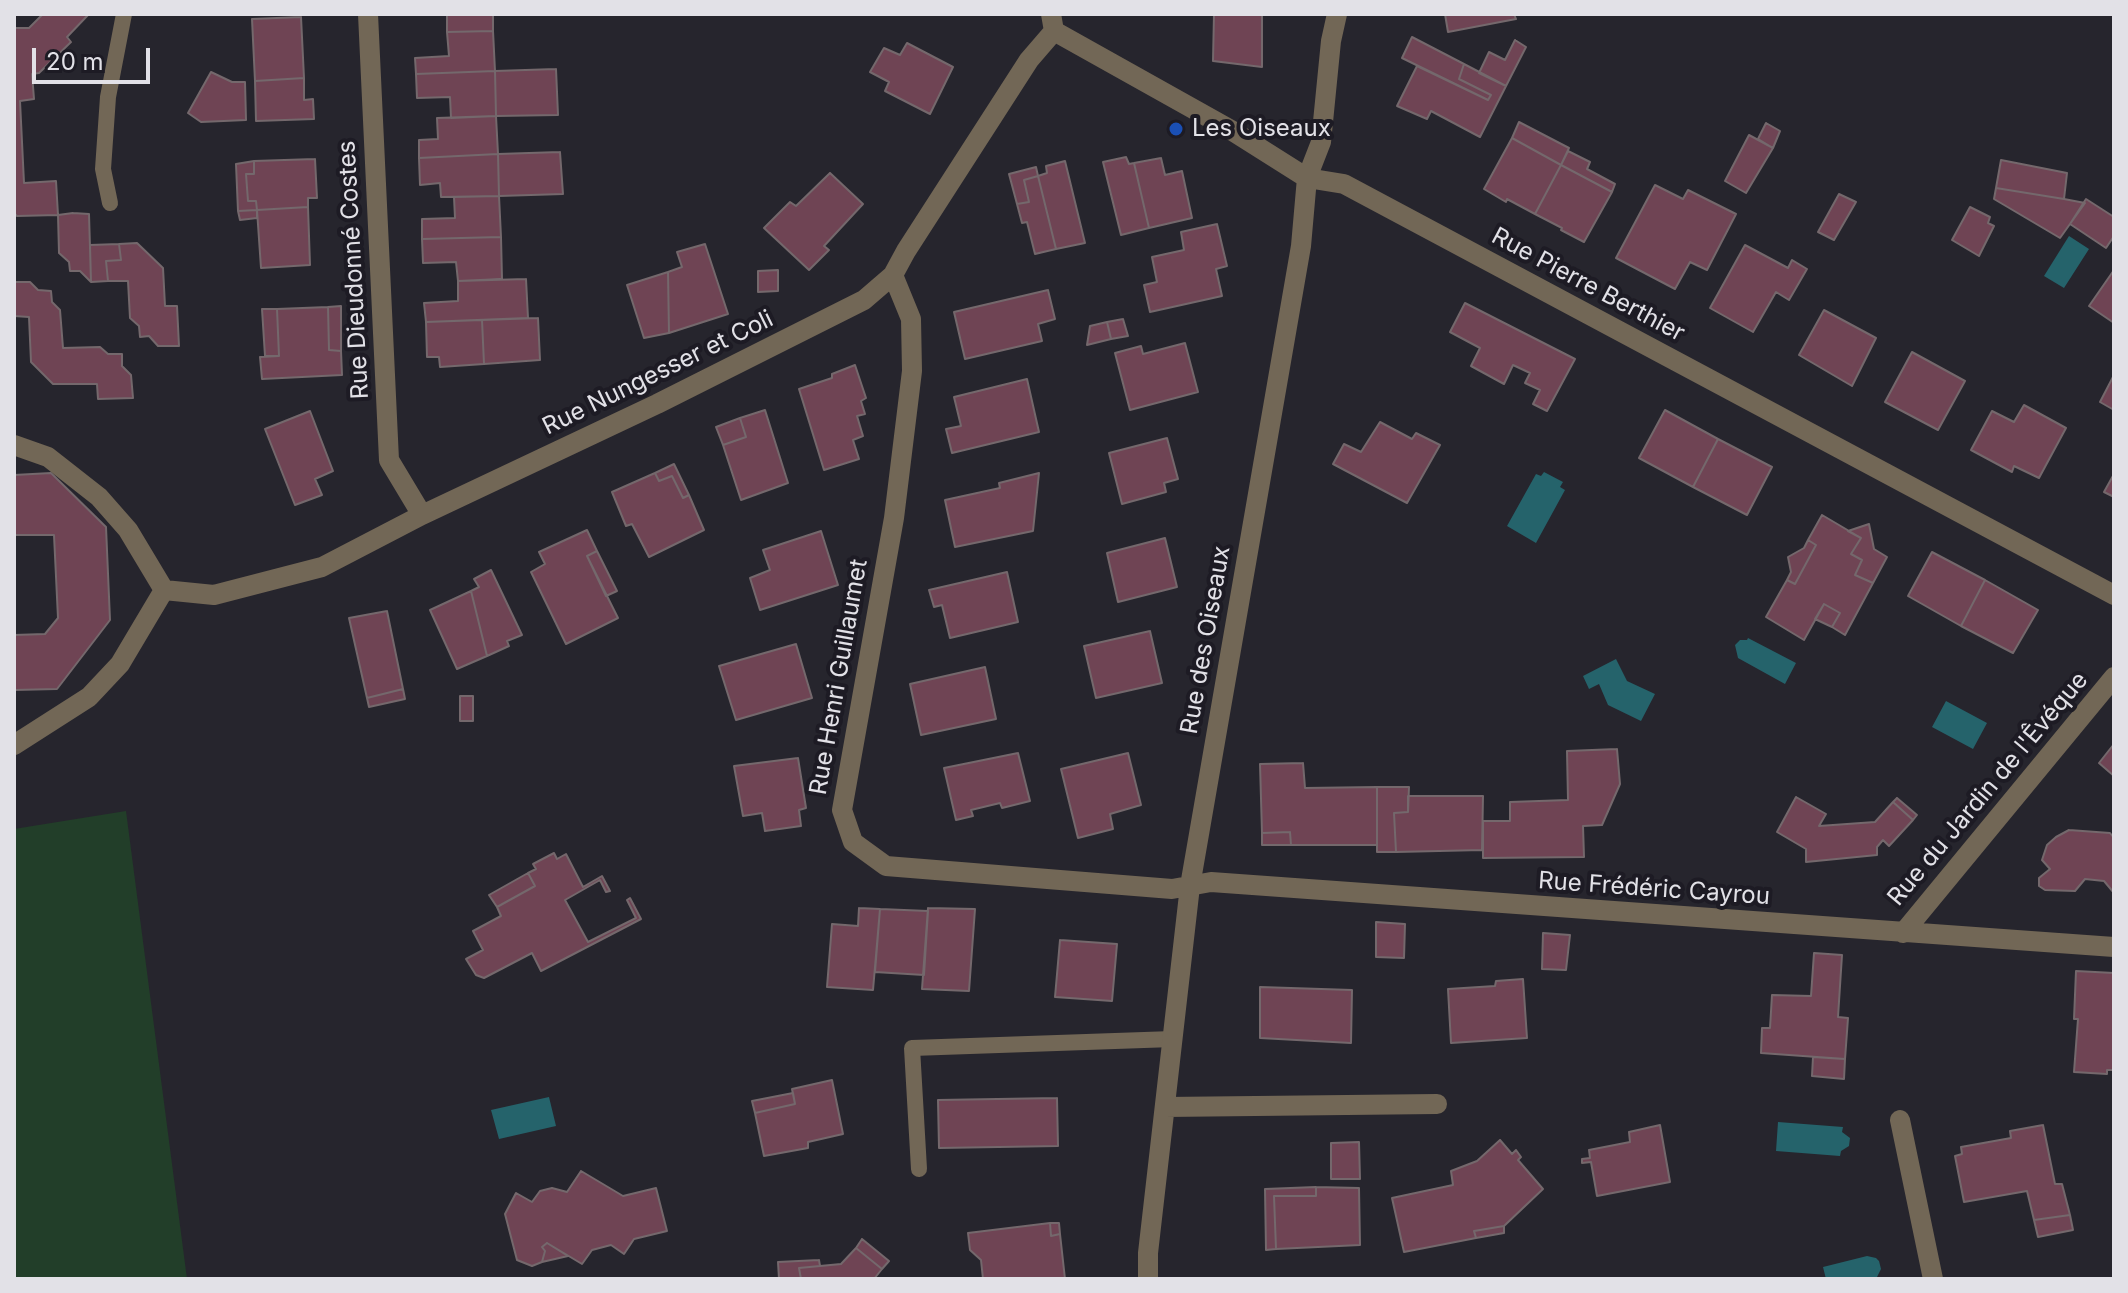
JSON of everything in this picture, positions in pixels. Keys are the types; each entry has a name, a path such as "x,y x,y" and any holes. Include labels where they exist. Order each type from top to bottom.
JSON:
{"street":[{"name":"Rue Dieudonné Costes","path":"368,14 389,460 422,515"},
{"name":"Rue des Oiseaux","path":"1148,1279 1148,1253 1190,886 1301,246 1307,178 1321,142 1331,41 1337,14"},
{"name":"Rue Nungesser et Coli","path":"164,590 214,595 322,567 422,515 657,404 864,300 893,275 1053,22"},
{"name":"Rue Pierre Berthier","path":"1053,22 1307,178 1344,184 2114,595"},
{"name":"Rue Henri Guillaumet","path":"893,275 911,319 912,371 894,518 842,810 853,842 886,866 1172,889 1190,886"},
{"path":"14,445 48,457 99,497 128,530 164,590 120,664 89,697 14,745"},
{"name":"Rue du Jardin de l'Êvéque","path":"1903,933 2114,677"},
{"name":"Rue Frédéric Cayrou","path":"1190,886 1211,882 2114,947"},
{"path":"1165,1107 1437,1104"},
{"path":"1900,1120 1933,1279"}],"lane":[{"path":"110,203 103,169 108,97 124,14"},
{"path":"919,1169 912,1048 1173,1039"}],"green space":[{"path":"126,811 187,1279 14,1279 14,829"}],"water":[{"path":"2069,236 2089,249 2064,288 2044,276"},
{"path":"1544,472 1563,482 1560,487 1565,490 1536,543 1507,526 1536,474 1541,476"},
{"path":"1748,638 1796,663 1785,684 1738,658 1735,645"},
{"path":"1616,659 1627,681 1655,694 1641,721 1608,705 1599,684 1589,689 1583,676"},
{"path":"1946,701 1987,723 1973,749 1932,727"},
{"path":"549,1097 556,1126 499,1139 491,1110"},
{"path":"1778,1122 1843,1127 1842,1132 1850,1138 1849,1146 1841,1151 1840,1156 1776,1151"},
{"path":"1867,1256 1879,1261 1881,1269 1877,1277 1826,1279 1823,1267"}],"building":[{"path":"43,14 89,14 67,37 71,42 39,73 32,74 34,99 20,101 24,183 56,181 58,215 17,216 14,213 14,28 29,28"},
{"path":"447,14 493,14 493,31 447,32"},
{"path":"1214,14 1262,14 1262,67 1213,61"},
{"path":"1445,14 1514,14 1516,19 1448,32"},
{"path":"301,17 304,78 255,81 252,19"},
{"path":"493,31 495,71 416,74 415,58 449,56 447,32"},
{"path":"1412,37 1464,64 1459,79 1491,95 1488,100 1402,58"},
{"path":"1515,40 1526,47 1506,86 1479,73 1489,52 1505,60"},
{"path":"907,43 953,67 930,114 885,91 889,82 870,72 884,48 900,55"},
{"path":"1464,64 1506,86 1480,137 1431,111 1427,119 1397,106 1417,66 1488,100 1491,95 1459,79"},
{"path":"556,69 558,115 496,116 495,71"},
{"path":"495,71 496,116 451,118 450,97 417,98 416,74"},
{"path":"211,72 232,82 245,82 246,120 201,122 188,113"},
{"path":"304,78 304,100 313,99 314,119 256,121 255,81"},
{"path":"496,116 498,154 419,158 419,140 438,139 437,118"},
{"path":"1519,122 1569,148 1561,165 1512,138"},
{"path":"1766,123 1780,131 1773,148 1758,139"},
{"path":"1749,135 1773,148 1746,193 1725,181"},
{"path":"1512,138 1561,165 1535,214 1484,189"},
{"path":"1568,151 1590,162 1587,169 1615,184 1612,192 1561,165"},
{"path":"560,152 563,194 499,196 498,154"},
{"path":"498,154 499,196 441,197 440,183 420,185 419,158"},
{"path":"1126,157 1129,164 1134,163 1149,228 1121,235 1103,162"},
{"path":"1161,158 1165,175 1182,171 1192,218 1149,228 1134,163"},
{"path":"315,159 317,198 308,198 308,207 257,210 256,201 248,201 246,174 254,174 254,161"},
{"path":"2001,160 2067,173 2064,199 1996,188"},
{"path":"254,161 254,174 246,174 248,201 256,201 257,210 238,211 236,164"},
{"path":"1065,161 1085,243 1056,249 1038,176 1047,173 1046,166"},
{"path":"1561,165 1612,192 1584,242 1535,214"},
{"path":"1036,167 1038,176 1024,180 1029,202 1017,204 1009,174"},
{"path":"830,173 863,204 824,246 829,250 809,270 764,228 790,202 796,206"},
{"path":"1038,176 1056,249 1035,254 1027,222 1022,223 1017,204 1029,202 1024,180"},
{"path":"1655,185 1683,199 1688,190 1736,214 1707,270 1690,262 1675,289 1616,258"},
{"path":"1996,188 2085,203 2060,238 1994,199"},
{"path":"1839,194 1856,202 1834,240 1818,232"},
{"path":"499,196 501,237 422,239 422,219 455,218 454,197"},
{"path":"2086,199 2114,217 2114,236 2106,248 2070,224"},
{"path":"308,207 310,265 261,268 257,210"},
{"path":"1970,207 1990,217 1988,223 1994,226 1979,256 1952,240"},
{"path":"257,210 257,218 240,220 238,211"},
{"path":"89,214 91,282 80,271 70,271 69,262 59,253 58,215"},
{"path":"1217,224 1227,266 1216,269 1222,296 1150,312 1144,285 1157,282 1152,257 1184,250 1181,232"},
{"path":"501,237 502,279 458,281 456,262 423,263 422,239"},
{"path":"137,243 163,268 165,306 177,306 179,346 158,346 149,336 140,337 139,326 130,318 128,281 108,281 106,261 121,260 119,244"},
{"path":"119,244 121,260 106,261 108,281 91,282 90,245"},
{"path":"705,244 728,314 669,333 668,272 682,267 677,252"},
{"path":"1745,245 1788,268 1792,260 1807,269 1789,300 1776,292 1753,332 1710,308"},
{"path":"778,270 778,291 758,292 758,271"},
{"path":"2114,270 2114,323 2089,306"},
{"path":"668,272 669,333 644,338 627,285"},
{"path":"526,279 528,318 426,322 424,303 458,301 458,281"},
{"path":"14,282 30,282 38,290 51,291 52,302 60,310 63,348 100,347 108,354 122,354 122,366 131,375 133,398 98,399 97,384 53,384 31,362 29,317 14,316"},
{"path":"1048,290 1055,319 1038,324 1042,341 965,359 954,312"},
{"path":"1465,303 1575,359 1547,411 1533,404 1540,390 1525,383 1530,373 1513,365 1504,384 1471,366 1480,348 1450,332"},
{"path":"341,306 341,351 329,350 328,307"},
{"path":"328,307 329,350 341,351 342,375 262,379 260,357 279,356 277,309"},
{"path":"262,309 277,309 279,356 265,356"},
{"path":"1824,310 1876,338 1852,386 1799,355"},
{"path":"538,318 540,360 484,364 482,320"},
{"path":"1123,319 1128,336 1111,339 1107,322"},
{"path":"482,320 484,364 440,367 439,357 427,357 426,322"},
{"path":"1107,322 1111,339 1087,345 1090,326"},
{"path":"1185,343 1198,392 1130,410 1115,353 1141,346 1143,354"},
{"path":"1912,352 1965,381 1938,430 1885,402"},
{"path":"855,365 866,398 861,401 865,414 857,416 863,436 853,440 859,459 824,470 799,389 832,378 832,374"},
{"path":"2114,375 2114,410 2100,402"},
{"path":"1027,379 1039,432 952,453 946,429 961,426 954,397"},
{"path":"2024,405 2066,428 2039,478 2014,466 2012,472 1971,450 1992,411 2014,422"},
{"path":"765,410 788,483 741,500 723,445 746,437 740,418"},
{"path":"1665,410 1718,439 1693,487 1639,458"},
{"path":"310,411 333,471 315,479 322,495 295,505 265,429"},
{"path":"740,418 746,437 723,445 716,427"},
{"path":"1380,422 1412,439 1416,433 1440,445 1407,503 1333,464 1344,444 1361,452"},
{"path":"1167,438 1178,479 1164,483 1166,492 1122,504 1109,453"},
{"path":"1718,439 1772,467 1747,515 1693,487"},
{"path":"674,464 689,495 683,498 672,476 659,481 655,473"},
{"path":"51,473 106,527 110,620 57,689 14,690 14,635 45,634 58,618 54,535 14,535 14,475"},
{"path":"655,473 659,481 672,476 683,498 689,495 704,530 649,557 632,524 626,526 612,492"},
{"path":"1039,473 1033,531 955,547 945,500 1000,488 999,483"},
{"path":"2114,474 2114,497 2104,492"},
{"path":"1822,515 1861,538 1851,554 1862,560 1855,575 1873,583 1845,635 1832,627 1840,613 1824,604 1804,640 1766,617 1787,580 1795,584 1816,545 1808,540"},
{"path":"1869,524 1874,549 1887,557 1873,583 1855,575 1862,560 1851,554 1861,538 1848,531"},
{"path":"587,530 597,551 587,556 618,618 566,644 531,572 545,564 539,552"},
{"path":"821,531 838,585 760,610 750,578 770,570 763,550"},
{"path":"1165,538 1177,587 1118,602 1107,553"},
{"path":"1808,540 1816,545 1795,584 1787,580 1791,572 1788,557 1804,548"},
{"path":"597,551 617,591 606,596 587,556"},
{"path":"1932,552 1985,580 1961,626 1908,596"},
{"path":"491,570 522,635 507,641 509,646 487,656 471,591 479,587 474,579"},
{"path":"1007,572 1018,622 950,638 942,605 934,607 929,590"},
{"path":"1985,580 2038,610 2013,653 1961,626"},
{"path":"471,591 487,656 457,669 430,610"},
{"path":"1824,604 1840,613 1832,627 1815,619"},
{"path":"387,611 403,689 367,698 349,618"},
{"path":"1150,631 1162,683 1096,698 1084,646"},
{"path":"796,644 812,698 736,720 719,666"},
{"path":"985,667 996,719 921,735 910,684"},
{"path":"403,689 405,699 369,707 367,698"},
{"path":"460,696 473,696 473,721 460,721"},
{"path":"2114,744 2114,776 2099,763"},
{"path":"1617,749 1620,784 1602,825 1583,826 1584,857 1483,858 1483,821 1510,821 1510,802 1568,800 1567,751"},
{"path":"1018,753 1030,801 1002,808 1000,803 971,810 973,816 956,820 944,768"},
{"path":"1128,753 1141,805 1110,814 1113,829 1078,838 1061,769"},
{"path":"798,758 806,808 799,810 801,826 765,831 762,813 743,816 734,766"},
{"path":"1303,763 1305,788 1377,787 1377,845 1291,845 1290,832 1262,833 1260,764"},
{"path":"1377,787 1409,787 1408,812 1394,813 1396,852 1377,852"},
{"path":"1408,796 1483,796 1482,850 1396,852 1394,813 1408,812"},
{"path":"1796,797 1826,814 1819,826 1875,822 1893,802 1913,820 1889,846 1883,840 1877,847 1877,855 1806,862 1806,849 1777,832"},
{"path":"1897,798 1917,815 1913,820 1893,802"},
{"path":"2069,830 2110,833 2114,838 2114,893 2104,881 2085,879 2075,891 2045,890 2039,886 2039,878 2050,869 2042,860 2047,845"},
{"path":"1290,832 1291,845 1262,845 1262,833"},
{"path":"554,853 557,859 566,854 583,887 602,876 610,891 606,892 600,880 565,900 588,942 636,918 627,900 630,898 641,919 541,971 532,953 484,978 476,975 466,959 483,950 473,931 501,916 497,907 535,886 528,873 536,869 533,864"},
{"path":"528,873 535,886 497,907 489,895"},
{"path":"859,908 880,909 873,990 827,987 832,924 858,926"},
{"path":"928,908 975,909 969,991 922,989"},
{"path":"880,909 928,911 924,975 875,972"},
{"path":"1376,922 1405,924 1404,958 1376,957"},
{"path":"1543,933 1570,935 1566,970 1542,969"},
{"path":"1060,940 1117,944 1112,1001 1055,997"},
{"path":"1814,953 1842,955 1838,1017 1848,1018 1845,1059 1761,1053 1762,1028 1770,1028 1772,995 1811,996"},
{"path":"2076,971 2114,973 2114,1070 2107,1070 2107,1074 2074,1072 2078,1019 2074,1019"},
{"path":"1523,979 1527,1038 1451,1043 1448,989 1495,986 1496,981"},
{"path":"1260,987 1352,990 1351,1043 1260,1038"},
{"path":"1813,1057 1845,1059 1844,1079 1812,1076"},
{"path":"832,1080 843,1134 808,1142 808,1148 764,1156 755,1113 795,1104 792,1089"},
{"path":"793,1093 795,1104 755,1113 752,1101"},
{"path":"1057,1098 1058,1146 939,1148 938,1100"},
{"path":"1660,1125 1670,1182 1597,1196 1591,1162 1582,1163 1582,1159 1590,1158 1589,1150 1630,1142 1629,1132"},
{"path":"2043,1125 2055,1184 2062,1184 2070,1215 2034,1220 2027,1191 1964,1202 1955,1156 1962,1154 1961,1147 2011,1138 2010,1131"},
{"path":"1500,1140 1512,1154 1516,1150 1521,1157 1518,1160 1543,1189 1504,1226 1474,1231 1476,1238 1404,1252 1392,1198 1453,1185 1451,1171 1477,1161"},
{"path":"1359,1142 1360,1179 1331,1179 1331,1143"},
{"path":"581,1171 623,1196 656,1188 667,1231 634,1239 624,1254 611,1245 592,1250 582,1264 547,1243 542,1247 545,1251 542,1262 532,1266 517,1260 505,1214 516,1193 532,1202 540,1191 552,1188 567,1192"},
{"path":"1316,1187 1359,1188 1360,1245 1276,1249 1274,1196 1316,1196"},
{"path":"1316,1187 1316,1196 1274,1196 1276,1249 1266,1250 1265,1189"},
{"path":"2070,1215 2073,1230 2038,1237 2034,1220"},
{"path":"1050,1223 1051,1236 1060,1234 1065,1279 983,1279 981,1260 970,1250 968,1233"},
{"path":"1050,1223 1059,1223 1060,1234 1051,1236"},
{"path":"1504,1226 1504,1233 1476,1238 1474,1231"},
{"path":"862,1239 889,1261 882,1269 856,1248"},
{"path":"547,1243 568,1256 542,1262 545,1251 542,1247"},
{"path":"856,1248 882,1269 874,1279 801,1279 799,1268 841,1264"},
{"path":"819,1260 820,1266 799,1268 801,1279 779,1279 778,1262"}],"place":[{"name":"Les Oiseaux","path":"1176,129"}]}
